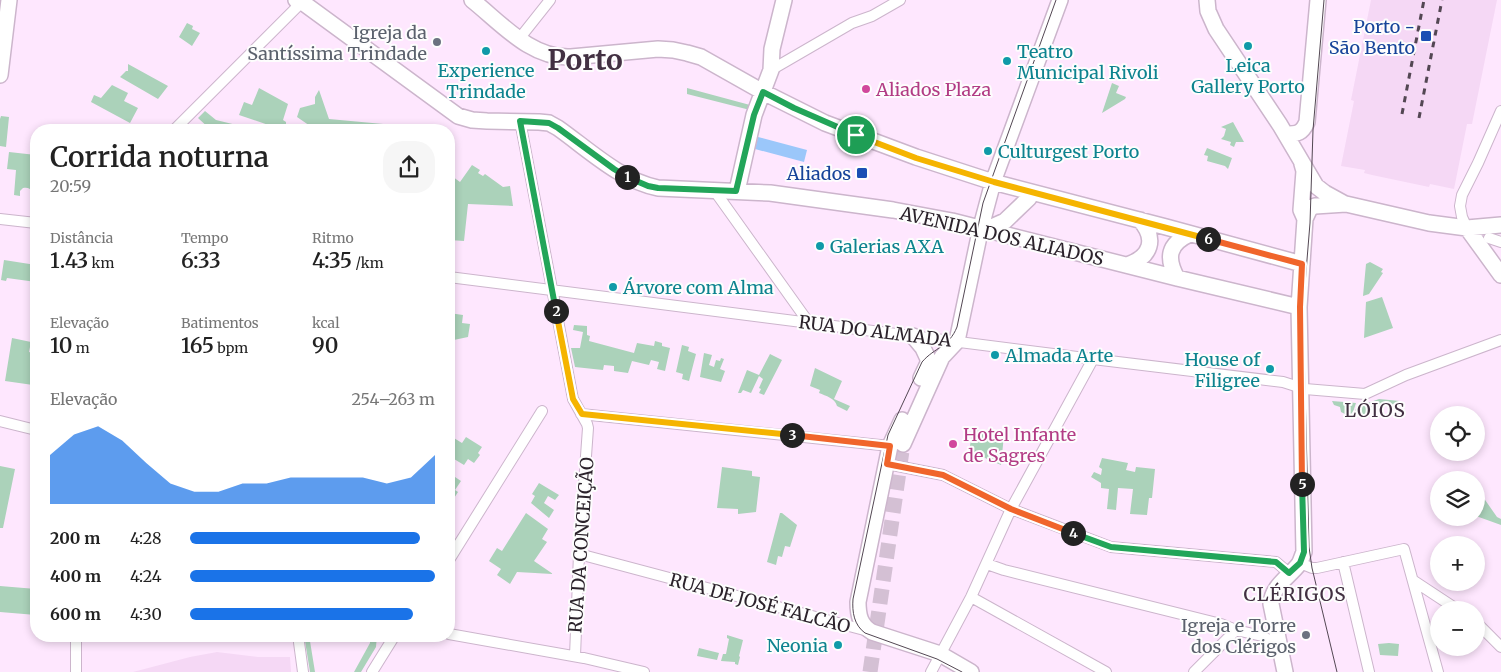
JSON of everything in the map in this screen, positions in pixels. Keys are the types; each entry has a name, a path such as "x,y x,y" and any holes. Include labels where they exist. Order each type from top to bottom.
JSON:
{"main road":[{"path":"472,0 532,48 563,58 658,49 687,53 701,57 794,108 850,133 916,158 994,182 1302,264"},
{"path":"736,191 754,115 772,70 772,49 784,0"},
{"path":"872,632 861,623 858,602 887,464 936,359 957,342 994,182 1060,0"},
{"path":"1207,0 1208,11 1216,29 1286,134 1316,186 1346,204 1428,223 1467,228 1491,236"},
{"path":"1286,134 1300,132 1304,129 1307,122 1318,0"},
{"name":"AVENIDA DOS ALIADOS","path":"300,1 458,116 472,120 549,123 614,169 648,186 770,193 893,210 984,228 1177,278 1300,307"},
{"path":"0,75 6,3"},
{"path":"1302,162 1304,172 1301,210 1305,218"},
{"path":"984,228 999,225 1005,221 1029,198 1031,192"},
{"path":"1285,672 1278,645 1271,598 1274,591 1294,568 1304,552 1300,307 1305,218 1310,208 1314,206 1346,204"},
{"path":"1127,265 1146,254 1149,247 1150,239 1148,232 1140,220"},
{"path":"1487,256 1487,242 1501,225"},
{"path":"1467,228 1501,275"},
{"path":"1177,278 1170,266 1171,252 1175,244 1182,237 1190,234"},
{"path":"913,336 936,359"},
{"name":"RUA DE JOSÉ FALCÃO","path":"872,632 940,654 971,672"}],"street":[{"path":"519,39 550,0"},
{"path":"772,70 852,23 872,16 900,0"},
{"path":"180,124 300,1"},
{"path":"1467,228 1462,218 1460,206 1462,195 1501,112"},
{"path":"520,121 573,399 582,414 897,445"},
{"path":"714,190 809,323"},
{"path":"0,219 30,222"},
{"name":"RUA DO ALMADA","path":"455,278 1283,382 1309,390 1365,394 1406,376 1500,341"},
{"path":"931,672 971,597 1011,509 1093,359"},
{"path":"455,550 542,410"},
{"name":"RUA DA CONCEIÇÃO","path":"575,656 579,554 588,434 587,424 582,414"},
{"path":"0,421 30,428"},
{"path":"887,464 943,475 1011,509 1111,547 1276,562 1294,568 1317,568 1404,549 1438,672"},
{"name":"RUA DE JOSÉ FALCÃO","path":"579,554 872,632"},
{"path":"1343,562 1369,672"},
{"path":"987,564 1004,570 1221,624 1236,630 1262,636 1278,645"},
{"path":"1414,581 1444,601"},
{"path":"971,597 1106,672"},
{"path":"1194,672 1236,630"},
{"path":"1485,631 1501,647"},
{"path":"455,635 575,656 644,672"},
{"path":"76,642 76,672"},
{"path":"299,642 303,672"},
{"path":"372,672 391,642"}],"shaded area":[{"path":"1371,0 1497,0 1472,124 1467,124 1454,189 1430,184 1429,187 1364,173 1365,170 1341,166 1354,101 1351,100"},
{"path":"217,652 258,657 290,657 291,672 133,672 190,657"}],"green space":[{"path":"187,23 193,26 192,29 200,33 192,46 179,37"},
{"path":"128,64 168,86 158,99 120,77 128,71"},
{"path":"1112,83 1119,86 1116,93 1126,97 1102,113"},
{"path":"112,85 128,93 124,101 138,108 130,123 91,102 94,95 101,98"},
{"path":"259,88 288,104 283,120 286,124 265,124 239,115 244,102 252,105"},
{"path":"687,88 750,105 750,110 687,94"},
{"path":"319,90 329,119 383,124 307,124 297,117 300,108 315,104 315,97"},
{"path":"205,111 216,120 232,124 204,124 198,118"},
{"path":"1,116 9,117 6,147 0,146"},
{"path":"1233,122 1244,142 1236,142 1234,147 1230,145 1231,142 1221,139 1226,129 1221,127"},
{"path":"1207,148 1232,158 1228,169 1225,166 1207,161 1208,156 1204,155"},
{"path":"9,152 30,154 30,189 23,188 20,191 20,196 14,195 16,170 7,169"},
{"path":"472,165 480,170 478,173 483,176 485,174 503,187 510,186 513,206 468,204 464,241 455,240 455,178 460,182"},
{"path":"4,260 30,264 30,281 7,278 6,281 1,280"},
{"path":"1370,262 1383,269 1381,272 1383,273 1369,294 1363,296 1366,264"},
{"path":"1382,297 1393,328 1364,338 1366,302"},
{"path":"455,314 463,315 462,323 470,324 468,337 455,340"},
{"path":"574,325 587,326 587,335 590,336 589,341 634,353 637,343 654,346 655,341 662,343 662,346 670,348 665,371 657,369 659,362 651,360 649,365 632,361 628,373 614,371 614,366 604,365 603,370 575,367 571,348 580,348 583,332 573,330"},
{"path":"12,338 30,342 30,385 5,381"},
{"path":"682,345 689,347 688,351 696,354 689,381 682,379 683,374 676,372"},
{"path":"704,353 712,355 709,365 714,367 716,360 724,359 720,369 725,371 721,382 700,377"},
{"path":"770,354 782,360 764,395 759,393 763,379 759,376 751,393 743,390 741,393 738,393 747,370 759,375"},
{"path":"815,368 842,381 834,399 850,406 847,411 837,406 832,399 819,393 820,390 810,386"},
{"path":"1379,399 1400,401 1389,406 1373,405 1365,415 1355,411 1358,404 1365,404"},
{"path":"1332,401 1356,403 1353,412 1349,416 1341,412 1340,407 1334,405"},
{"path":"973,429 1004,435 1001,465 969,451"},
{"path":"466,437 482,447 478,453 480,455 474,463 468,459 464,465 455,460 455,439 462,443"},
{"path":"1102,458 1128,463 1126,470 1135,472 1136,467 1155,469 1152,498 1149,498 1147,515 1130,514 1133,489 1118,488 1116,510 1107,509 1109,489 1101,488 1101,483 1091,477 1094,472 1101,475 1102,469 1099,467"},
{"path":"0,466 15,469 3,528 0,528"},
{"path":"722,467 752,471 752,476 760,477 756,512 738,514 738,509 717,508"},
{"path":"455,477 461,481 455,490"},
{"path":"539,483 559,495 555,500 548,496 544,503 554,510 549,518 531,503 535,496 532,494"},
{"path":"1485,500 1497,517 1501,519 1501,525 1485,519"},
{"path":"526,513 548,529 542,539 547,542 534,561 553,574 517,572 510,584 497,575 501,569 489,561 497,548 502,551"},
{"path":"780,513 797,525 790,547 785,546 782,557 778,556 776,565 767,562"},
{"path":"0,586 30,588 30,614 0,612"},
{"path":"727,635 743,640 738,665 735,662 721,661 723,654 726,654 729,639"},
{"path":"305,642 310,642 315,672 310,672"},
{"path":"376,642 376,647 361,672 354,672 370,643"},
{"path":"1378,644 1399,644 1398,656 1380,655"},
{"path":"699,648 719,653 717,660 697,656"}],"water":[{"path":"758,137 807,150 804,162 755,149"}],"tunnel":[{"path":"870,672 903,444"}],"tram line":[{"path":"962,672 937,659 865,633 858,626 854,618 853,599 888,435 922,362 946,343 957,327 983,203 1056,0"},
{"path":"1324,0 1313,130 1310,223 1303,309 1309,547 1312,568 1337,672"}],"railway":[{"path":"1402,114 1424,0"},
{"path":"1419,118 1442,0"}],"place":[{"name":"Porto - São Bento","path":"1426,36"},
{"name":"Igreja da Santíssima Trindade","path":"437,42"},
{"name":"Leica Gallery Porto","path":"1248,46"},
{"name":"Experience Trindade","path":"486,51"},
{"name":"Teatro Municipal Rivoli","path":"1007,61"},
{"name":"Aliados Plaza","path":"866,89"},
{"name":"Culturgest Porto","path":"988,151"},
{"name":"Aliados","path":"862,173"},
{"name":"Galerias AXA","path":"820,246"},
{"name":"Árvore com Alma","path":"613,287"},
{"name":"Almada Arte","path":"995,355"},
{"name":"House of Filigree","path":"1270,369"},
{"name":"Hotel Infante de Sagres","path":"953,444"},
{"name":"Igreja e Torre dos Clérigos","path":"1306,635"},
{"name":"Neonia","path":"838,645"}],"district":[{"name":"Porto","path":"585,60"},
{"name":"LÓIOS","path":"1375,410"},
{"name":"CLÉRIGOS","path":"1295,594"}],"route":[{"path":"763,92 825,123 856,135 916,158 994,182 1302,264 1300,307 1304,552 1300,563 1289,573 1276,562 1111,547 1011,509 943,475 887,464 890,446 616,416 582,414 573,399 520,121 549,123 614,169 648,186 658,188 736,191 754,115 763,92"}]}
